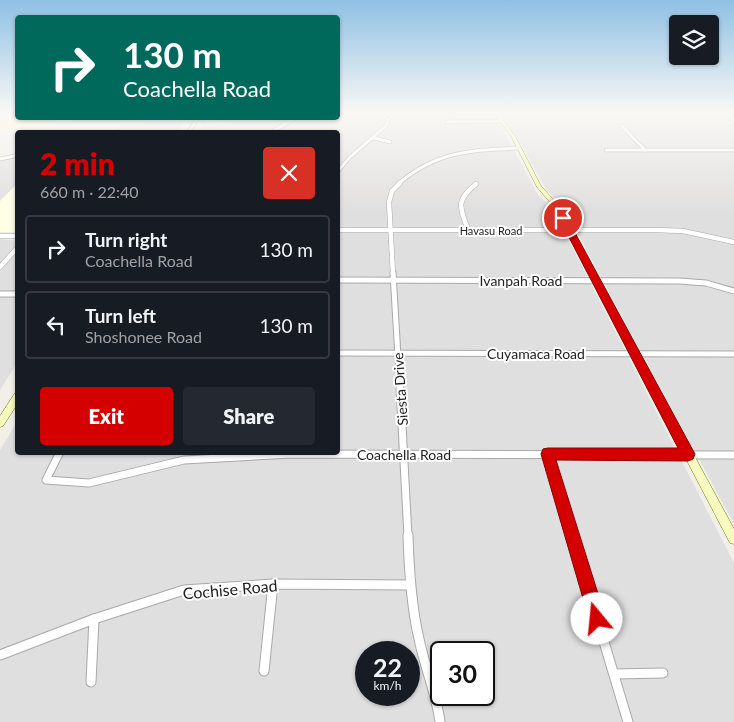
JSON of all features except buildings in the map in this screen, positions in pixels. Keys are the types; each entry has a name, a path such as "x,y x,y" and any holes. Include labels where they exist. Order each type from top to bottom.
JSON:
{"street":[{"path":"340,169 350,157 364,146"},
{"path":"641,146 645,150"},
{"path":"519,148 539,187 556,206 734,540"},
{"name":"Siesta Drive","path":"440,722 437,698 419,640 410,585 389,202 392,192 401,181 448,155 464,151 519,148"},
{"path":"606,150 734,150"},
{"path":"0,159 15,155"},
{"path":"468,230 460,202 462,195 476,184"},
{"name":"Havasu Road","path":"340,230 683,231 734,242"},
{"path":"0,236 15,236"},
{"path":"0,266 15,250"},
{"name":"Ivanpah Road","path":"340,280 679,280 706,283 734,290"},
{"path":"0,294 15,294"},
{"name":"Cuyamaca Road","path":"340,353 734,354"},
{"path":"0,423 15,400"},
{"name":"Coachella Road","path":"340,454 734,455"},
{"path":"548,454 628,722"},
{"name":"Coachella Road","path":"58,455 46,480 89,483 184,460 273,455"},
{"path":"264,671 273,584"},
{"name":"Cochise Road","path":"0,655 94,619 184,590 273,584 410,585"},
{"path":"91,682 94,619"},
{"path":"614,674 663,673"}],"shaded area":[{"path":"340,146 512,146 538,195 552,208 734,563 734,722 0,722 0,450 15,425 15,455 340,455"},
{"path":"522,146 734,146 734,524 565,210 546,189"},
{"path":"15,153 15,186 0,201 0,157"},
{"path":"15,186 15,232 0,232 0,201"},
{"path":"0,239 15,241 15,366 0,390"}],"route":[{"path":"563,218 688,454 548,454 597,619"}]}
